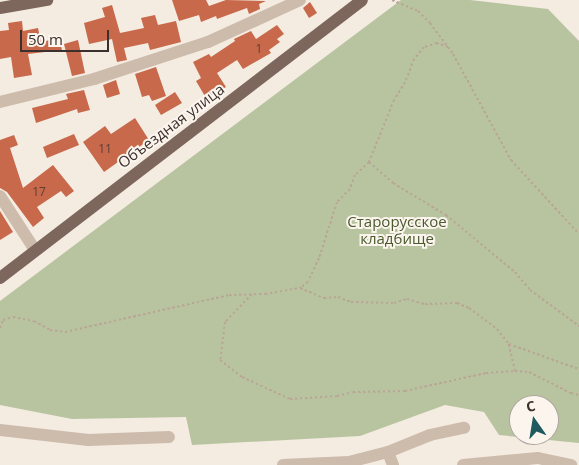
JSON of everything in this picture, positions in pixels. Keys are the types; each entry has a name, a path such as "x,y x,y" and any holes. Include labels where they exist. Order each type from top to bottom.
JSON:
{"main road":[{"path":"0,8 48,0"},
{"name":"Объездная улица","path":"0,278 356,2"}],"street":[{"path":"0,102 94,79 208,42 300,0"},
{"path":"0,196 35,250"},
{"path":"283,465 349,462 388,452 430,435 464,428"},
{"path":"0,430 88,440 169,437"},
{"path":"388,452 393,465"},
{"path":"463,465 538,458 571,465"}],"path":[{"path":"392,0 418,11 448,47 511,160 579,234"},
{"path":"0,328 4,320 13,317 34,321 50,330 65,332 229,295 300,288 308,282 319,258 337,202 350,189 355,175 369,162 394,100 405,82 414,59 424,47 437,43 448,47"},
{"path":"369,162 393,183 446,214 515,272 530,290 579,326"},
{"path":"300,288 324,298 338,297 351,302 394,303 407,300 425,304 457,303 469,308 497,329 509,344 515,371"},
{"path":"252,294 225,322 220,360 242,378 290,399 337,396 353,392 405,391 486,373 515,371 529,372 571,393 579,395"},
{"path":"509,344 579,369"}],"green space":[{"name":"Старорусское кладбище","path":"401,0 470,0 548,9 579,41 579,443 559,441 559,395 509,395 509,436 499,435 484,412 445,405 360,436 192,445 186,417 72,419 0,405 0,301"}],"building":[{"path":"172,0 206,0 209,6 226,0 266,1 259,4 260,9 249,14 247,8 217,19 216,16 201,22 199,15 179,21"},
{"path":"310,2 317,13 309,18 303,8"},
{"path":"112,5 120,33 144,28 141,18 155,15 158,25 176,21 181,42 150,50 148,43 124,48 127,60 117,62 112,39 89,44 84,23 105,17 102,8"},
{"path":"22,21 23,31 38,28 41,42 59,38 62,50 28,54 32,75 14,78 11,57 0,59 0,31 9,30 8,23"},
{"path":"277,25 284,34 277,39 280,42 269,50 271,53 243,69 237,60 217,73 226,87 206,98 196,81 201,78 193,62 209,54 211,57 235,41 234,39 251,31 256,39"},
{"path":"78,40 85,73 72,76 64,44"},
{"path":"156,67 166,96 152,101 149,95 142,97 135,74"},
{"path":"116,80 120,94 107,98 103,85"},
{"path":"84,90 90,110 78,113 77,109 36,123 32,108 68,99 66,94"},
{"path":"175,92 182,103 161,115 155,105"},
{"path":"135,118 149,140 104,172 83,142 105,126 111,134"},
{"path":"74,134 79,145 47,158 43,147"},
{"path":"14,135 18,145 10,148 23,188 53,165 74,191 66,197 61,191 37,207 44,218 33,227 7,192 0,188 0,140"},
{"path":"0,211 13,232 0,240"}]}
